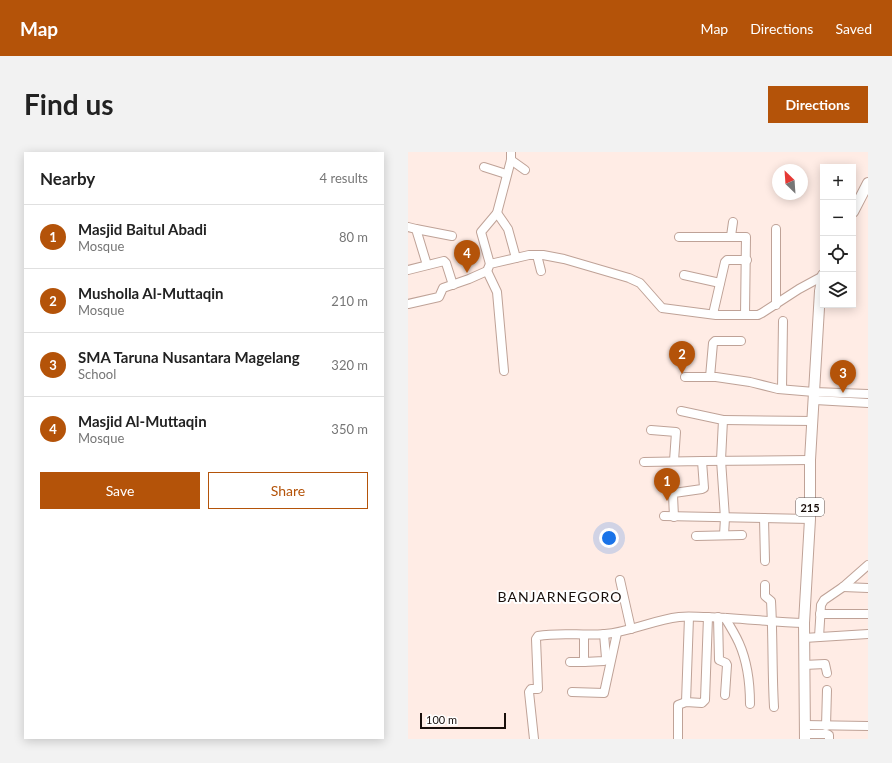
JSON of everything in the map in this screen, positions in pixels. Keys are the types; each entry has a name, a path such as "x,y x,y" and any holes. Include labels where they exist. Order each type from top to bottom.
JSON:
{"main road":[{"path":"856,206 868,183"},
{"name":"215","path":"805,733 804,624 810,519 810,460 820,291"}],"street":[{"path":"504,370 497,292 489,267 481,232 497,213 511,156 525,170"},
{"path":"484,167 506,174"},
{"path":"497,213 508,229 516,258"},
{"path":"731,236 733,222"},
{"path":"412,228 452,236"},
{"path":"412,228 427,265"},
{"path":"776,229 776,305"},
{"path":"679,237 746,237 747,260 745,315"},
{"path":"537,255 541,271"},
{"path":"408,304 439,297 443,288 453,285 489,267 516,258 537,255 564,260 629,278 643,284 650,295 662,308 713,314 745,315 762,313 820,277"},
{"path":"713,314 726,261 747,260"},
{"path":"408,270 445,261 453,285"},
{"path":"684,275 720,283"},
{"path":"782,389 783,321"},
{"path":"710,377 713,343 715,341 741,341"},
{"path":"685,377 710,377 750,382 814,396 834,402 868,403"},
{"path":"814,396 834,393 868,394"},
{"path":"834,393 834,402"},
{"path":"681,411 724,420 813,420"},
{"path":"724,420 721,460 725,518 724,535"},
{"path":"650,430 676,432 674,461"},
{"path":"644,462 810,460"},
{"path":"674,516 674,493 704,488 702,461"},
{"path":"664,516 810,519"},
{"path":"764,518 765,561"},
{"path":"696,536 742,535"},
{"path":"819,636 821,605 824,600 843,587 868,565"},
{"path":"620,580 631,629"},
{"path":"765,585 765,596 771,601 774,707"},
{"path":"843,587 868,588"},
{"path":"820,614 868,614"},
{"path":"534,739 529,692 531,689 538,690 537,637 539,635 617,633 658,620 681,617 708,617 804,624"},
{"path":"686,702 689,617"},
{"path":"678,739 677,706 686,702 702,703 705,700 708,617"},
{"path":"721,618 719,660 727,665 725,695"},
{"path":"721,618 739,643 746,668 750,692 750,704"},
{"path":"572,692 604,693 617,633"},
{"path":"570,662 604,661 606,658 604,634"},
{"path":"804,638 868,634"},
{"path":"584,635 584,662"},
{"path":"804,665 825,664 827,674"},
{"path":"826,726 827,690"},
{"path":"805,733 826,726 868,726"},
{"path":"805,733 827,734 829,735 829,739"}],"place":[{"name":"Masjid Al-Muttaqin","path":"467,273"},
{"name":"Musholla Al-Muttaqin","path":"682,374"},
{"name":"SMA Taruna Nusantara Magelang","path":"843,393"},
{"name":"Masjid Baitul Abadi","path":"667,501"}],"district":[{"name":"BANJARNEGORO","path":"560,596"}]}
